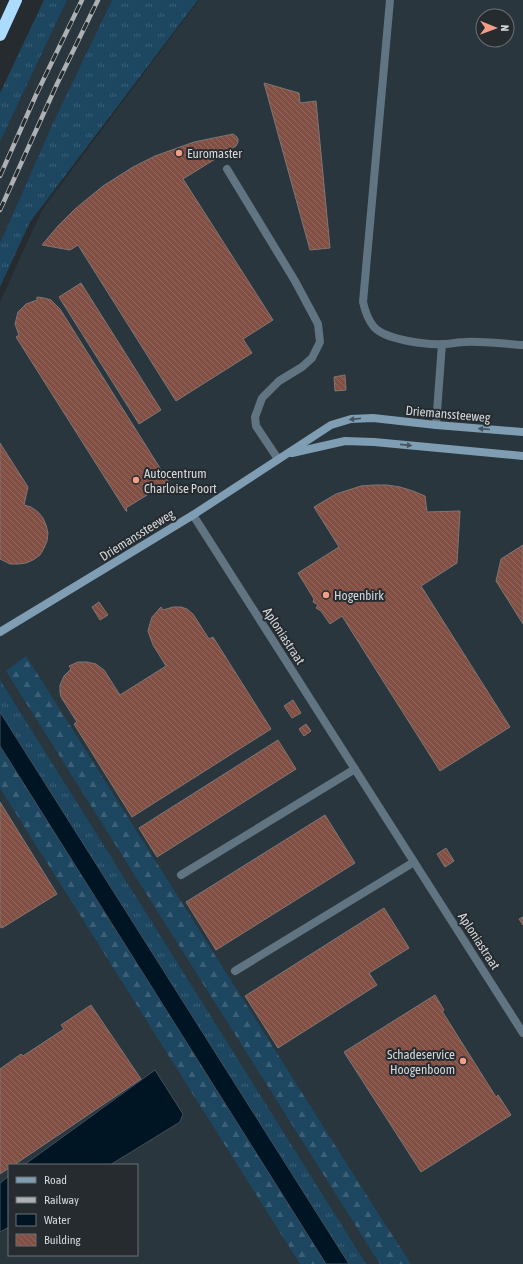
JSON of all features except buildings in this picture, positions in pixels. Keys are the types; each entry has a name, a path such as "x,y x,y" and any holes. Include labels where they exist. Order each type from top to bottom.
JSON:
{"highway":[{"path":"0,35 16,0"}],"main road":[{"name":"Driemanssteeweg","path":"0,632 193,515 331,425 351,419 373,418 523,432"},
{"name":"Driemanssteeweg","path":"281,457 345,441 374,442 523,456"}],"street":[{"path":"390,0 363,302 367,316 373,327 386,336 402,340 442,344 484,342 523,345"},
{"path":"227,170 295,281 318,324 320,342 312,358 302,367 279,381 262,398 255,417 256,426 281,457"},
{"path":"436,425 442,344"},
{"name":"Aploniastraat","path":"193,515 523,1033"},
{"path":"181,876 355,769"},
{"path":"235,971 414,862"}],"shaded area":[{"path":"67,0 112,0 53,123 0,243 0,142"},
{"path":"199,0 523,0 523,1264 0,1264 0,302 42,210"}],"green space":[{"path":"44,0 67,0 0,142 0,93"},
{"path":"112,0 198,0 30,222 0,287 0,243 53,123"},
{"path":"26,656 411,1264 380,1264 366,1242 6,671"},
{"path":"0,680 366,1264 349,1264 0,712"},
{"path":"0,746 326,1264 300,1264 0,788"}],"water":[{"path":"0,712 349,1264 326,1264 0,746"},
{"path":"155,1070 183,1114 180,1122 112,1164 25,1164"},
{"path":"8,1177 8,1228 0,1232 0,1183"}],"railway":[{"path":"0,176 36,95 82,0"},
{"path":"0,210 57,84 98,0"}],"place":[{"name":"Euromaster","path":"179,153"},
{"name":"Autocentrum Charloise Poort","path":"136,480"},
{"name":"Hogenbirk","path":"326,595"},
{"name":"Schadeservice Hoogenboom","path":"463,1061"}]}
